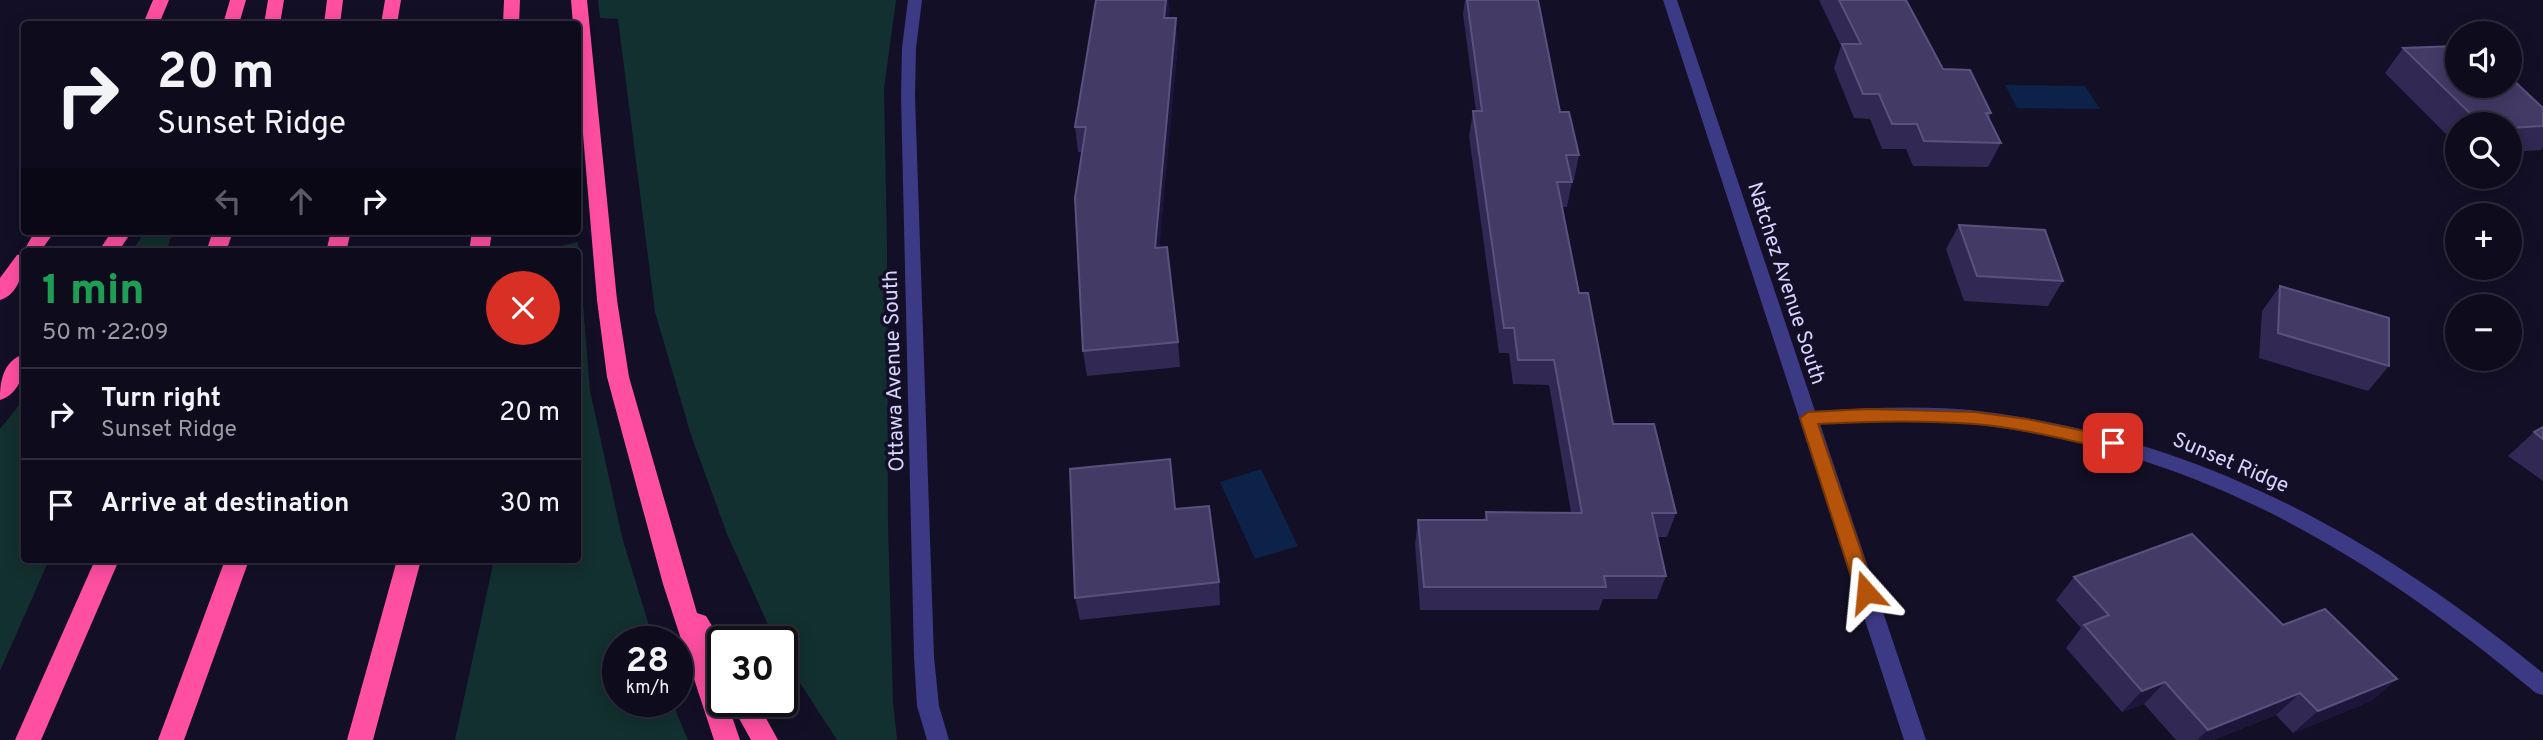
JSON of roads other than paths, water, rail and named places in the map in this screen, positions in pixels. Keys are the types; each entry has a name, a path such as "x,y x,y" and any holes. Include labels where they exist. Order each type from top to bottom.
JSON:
{"highway":[{"path":"152,21 161,0"},
{"path":"232,21 238,0"},
{"path":"272,21 276,0"},
{"path":"332,21 335,0"},
{"path":"390,21 393,0"},
{"path":"511,21 512,0"},
{"path":"579,0 581,21"},
{"path":"581,21 607,300 618,377 675,584 727,740"},
{"path":"0,293 21,264"},
{"path":"0,392 21,366"},
{"path":"28,740 106,563"},
{"path":"171,740 236,563"},
{"path":"360,740 408,563"},
{"path":"675,584 707,639"},
{"path":"752,717 765,740"}],"street":[{"name":"Ottawa Avenue South","path":"915,0 909,48 908,96 923,644 928,706 938,740"},
{"name":"Natchez Avenue South","path":"1670,0 1915,740"},
{"name":"Sunset Ridge","path":"1808,418 1867,415 1975,418 2076,434 2132,448 2189,467 2306,520 2385,564 2446,607 2543,686"}],"water":[{"path":"2005,85 2085,86 2100,109 2017,108"},
{"path":"1261,469 1298,546 1255,559 1220,482"}]}
